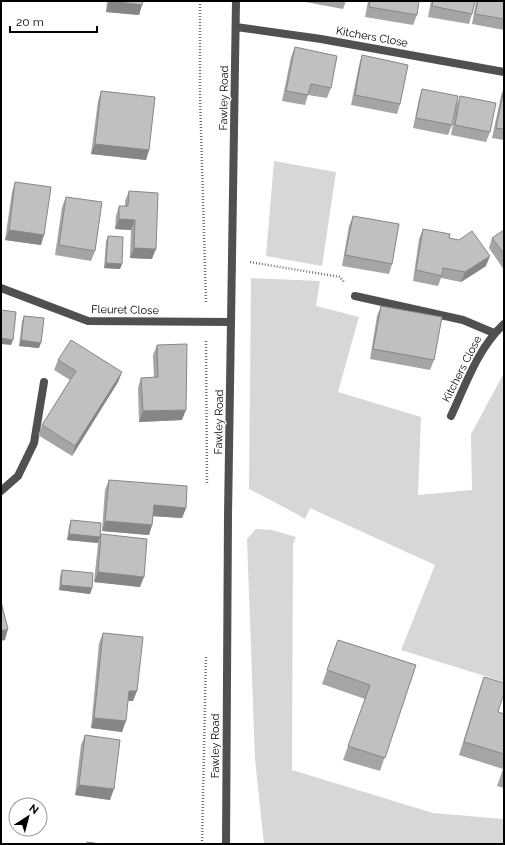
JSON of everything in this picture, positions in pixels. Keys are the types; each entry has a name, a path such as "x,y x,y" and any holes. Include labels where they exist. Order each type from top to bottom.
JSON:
{"street":[{"name":"Fawley Road","path":"226,844 228,531 236,1"},
{"name":"Kitchers Close","path":"236,27 321,39 504,72"},
{"name":"Fleuret Close","path":"1,288 88,321 231,322"},
{"name":"Kitchers Close","path":"355,296 463,320 494,333"},
{"name":"Kitchers Close","path":"451,416 483,348 494,333 504,324"},
{"path":"1,492 18,476 34,443 44,382"}],"path":[{"path":"200,1 200,96 205,244 207,485"},
{"path":"232,260 340,277 355,296"},
{"path":"202,844 206,650"}],"shaded area":[{"path":"274,161 336,172 322,266 266,256"},
{"path":"251,278 320,281 316,306 359,317 338,392 421,417 418,495 472,490 471,434 504,373 504,682 401,650 435,565 310,508 305,519 249,489"},
{"path":"256,529 272,530 296,537 293,544 292,770 433,813 504,819 504,844 264,844 255,759 247,539"}],"building":[{"path":"109,1 143,1 142,5"},
{"path":"370,1 419,1 417,15 369,7"},
{"path":"433,1 475,1 472,14 432,6"},
{"path":"478,1 504,1 504,19 475,14"},
{"path":"295,47 337,56 331,88 311,84 308,95 286,91"},
{"path":"362,55 408,65 400,104 355,95"},
{"path":"422,89 458,96 452,125 416,118"},
{"path":"504,89 504,129 496,128"},
{"path":"101,91 155,97 149,150 95,144"},
{"path":"460,96 496,103 490,132 455,125"},
{"path":"15,182 51,187 44,235 9,230"},
{"path":"129,191 158,193 156,249 134,248 135,220 119,219 119,206 128,206"},
{"path":"66,197 102,202 95,251 59,245"},
{"path":"353,216 399,224 392,264 345,255"},
{"path":"423,229 450,234 449,238 459,240 472,231 490,256 465,272 443,268 442,276 416,270"},
{"path":"504,230 504,254 492,238"},
{"path":"108,236 123,237 122,264 106,263"},
{"path":"381,306 442,317 434,360 373,349"},
{"path":"1,310 16,312 13,340 1,338"},
{"path":"24,316 44,318 41,343 21,340"},
{"path":"71,340 122,372 75,446 42,425 76,371 58,360"},
{"path":"187,344 186,410 143,411 141,378 158,377 157,345"},
{"path":"109,480 187,486 186,508 154,505 152,525 105,521"},
{"path":"71,520 101,523 100,537 69,534"},
{"path":"101,534 147,539 144,577 98,572"},
{"path":"62,570 93,573 92,588 61,585"},
{"path":"1,602 8,629 1,631"},
{"path":"103,633 143,637 137,691 129,691 126,721 94,718"},
{"path":"338,640 416,665 385,758 348,746 370,685 327,670"},
{"path":"484,677 504,683 504,693 498,712 504,714 504,754 464,742"},
{"path":"85,735 120,740 114,789 79,785"},
{"path":"87,842 101,844 87,844"}]}
